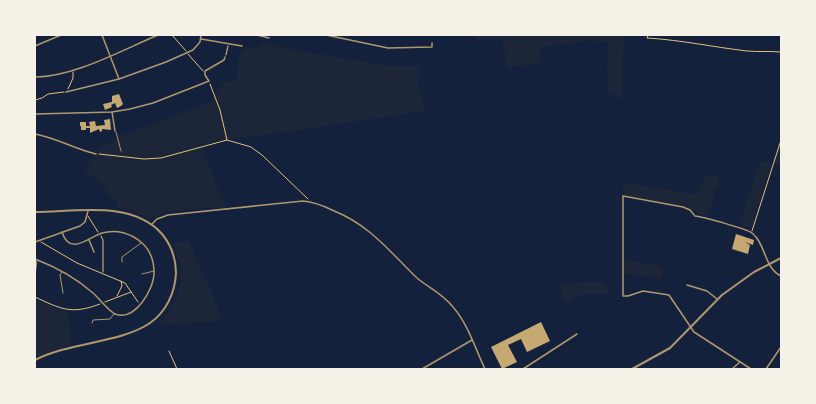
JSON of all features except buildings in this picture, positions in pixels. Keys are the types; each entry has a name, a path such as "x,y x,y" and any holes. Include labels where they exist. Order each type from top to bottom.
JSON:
{"street":[{"path":"35,46 61,35"},
{"path":"102,35 119,79"},
{"path":"35,77 48,77 73,71 158,35"},
{"path":"66,92 119,79 187,53 193,50 201,39 201,35"},
{"path":"257,35 269,38"},
{"path":"326,35 388,48 432,47 432,42"},
{"path":"201,39 242,46"},
{"path":"35,114 112,112 153,103 210,82 205,75 205,71 224,60 225,57"},
{"path":"112,112 116,131"},
{"path":"35,134 61,141 79,150 96,154"},
{"path":"751,369 694,332 669,295 643,291 628,296 623,296 623,196 683,207 690,210 695,216 752,232 775,273 781,276"},
{"path":"152,225 157,219 168,215 310,201 344,215 372,233 419,279 444,297 461,318 485,369"},
{"path":"35,242 80,226 85,222 88,216 88,211"},
{"path":"35,212 88,211 127,213 144,219 152,225 169,244 176,267 173,291 162,311 150,322 134,331 57,351 35,360"},
{"path":"36,260 62,271 81,283 114,313 121,315 128,313 140,305 152,288 154,271 150,252 141,242 124,233 110,232 100,234 79,244 70,243 66,241 62,232"},
{"path":"89,240 94,252"},
{"path":"632,369 670,348 717,299 769,263 781,258"},
{"path":"687,285 707,291 717,299"},
{"path":"523,369 577,334"},
{"path":"422,369 472,340"},
{"path":"766,369 781,348"},
{"path":"732,369 740,362"}],"lane":[{"path":"116,131 121,151"},
{"path":"122,262 122,257 127,251 141,242"},
{"path":"35,275 36,260"},
{"path":"62,271 60,275 63,293"},
{"path":"142,274 154,271"},
{"path":"92,322 93,320 110,319 114,313"}],"path":[{"path":"172,35 203,72"},
{"path":"648,35 648,38 678,40 706,46 747,51 781,52"},
{"path":"225,57 228,46"},
{"path":"35,100 48,94 66,92 73,78 73,71"},
{"path":"210,82 220,110 227,140"},
{"path":"96,154 144,159 161,158 227,140 251,147 262,155 310,201"},
{"path":"752,232 781,140"},
{"path":"88,216 103,240 102,274"},
{"path":"40,240 44,244 76,263 126,282 140,305"},
{"path":"116,298 122,286 120,280"},
{"path":"35,297 54,307 67,310 85,309 132,292"},
{"path":"168,350 177,369"}],"shaded area":[{"path":"475,35 624,35 622,99 607,93 608,42 589,41 540,47 540,63 507,68 503,40 489,39 476,42"},
{"path":"264,42 285,48 391,66 419,66 421,78 416,79 421,91 424,111 259,136 224,139 200,145 225,207 176,211 158,215 151,219 132,211 118,208 117,201 110,197 102,183 85,173 94,152 120,136 211,102 223,83 237,79 238,61 242,50 261,46"},
{"path":"781,140 781,166 774,164"},
{"path":"760,161 772,163 751,228 739,225"},
{"path":"705,174 720,177 707,218 684,206 631,198 624,194 623,182 698,195"},
{"path":"189,240 223,321 158,325 172,305 180,287 180,267 173,243"},
{"path":"624,260 663,266 662,279 624,273"},
{"path":"558,283 604,283 611,294 582,295 565,303"},
{"path":"35,298 55,308 67,311 72,347 35,360"}]}
